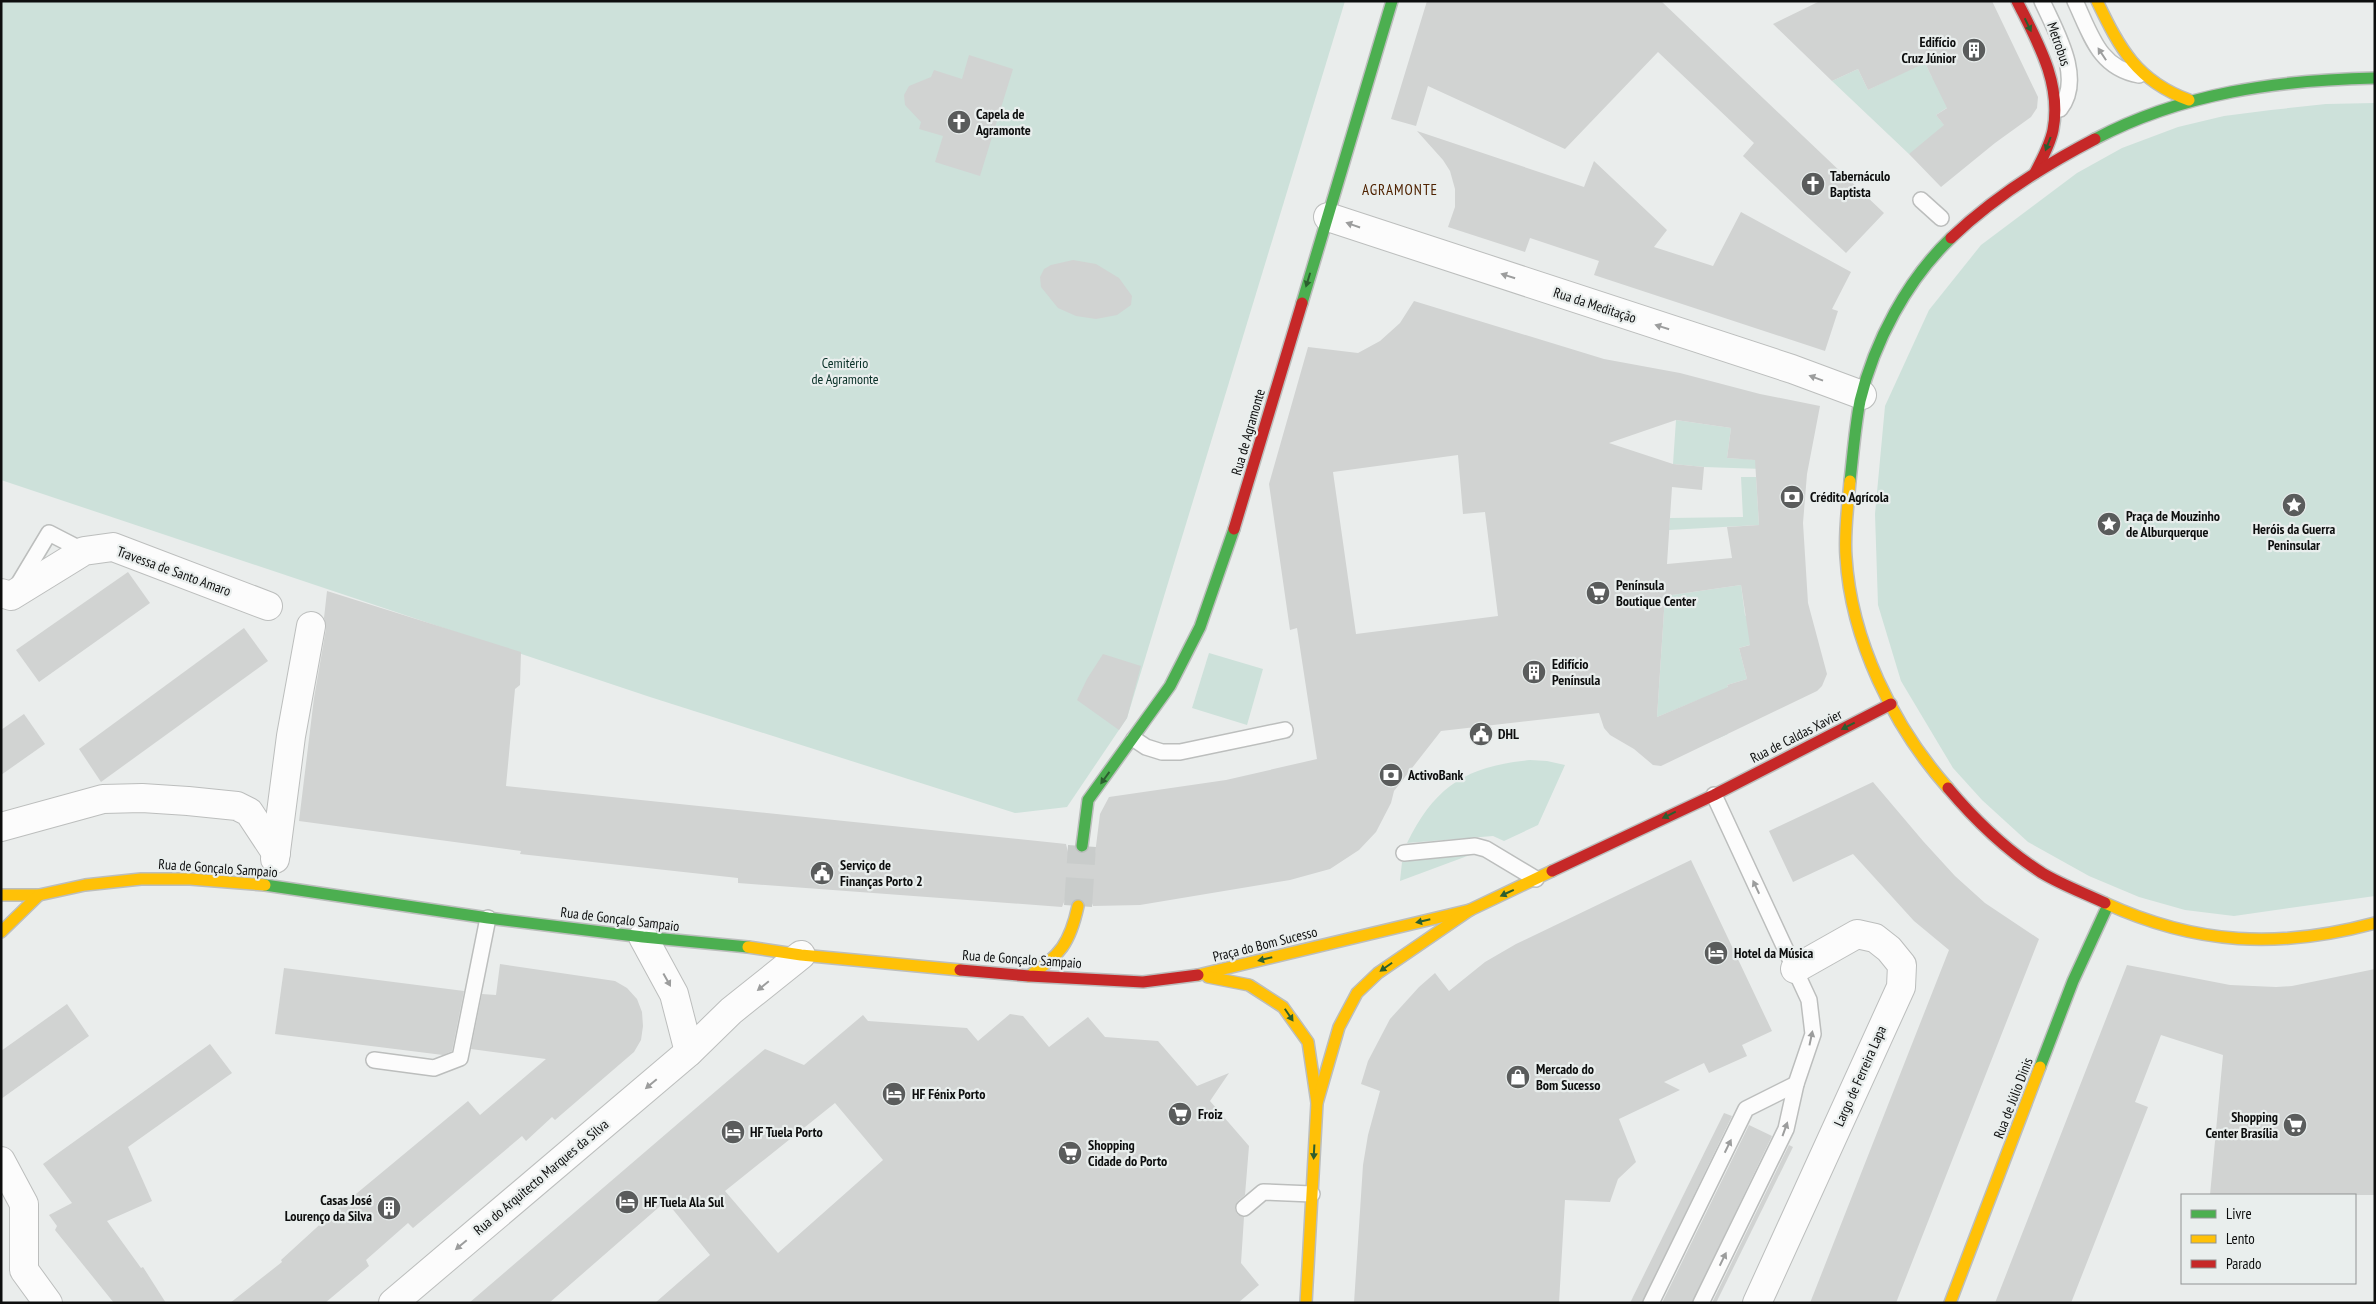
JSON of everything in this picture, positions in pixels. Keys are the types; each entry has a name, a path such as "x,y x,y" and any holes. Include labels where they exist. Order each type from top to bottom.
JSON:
{"main road":[{"name":"Rua de Agramonte","path":"1082,846 1085,811 1088,800 1134,739 1170,686 1200,627 1240,512 1392,1"},
{"path":"2017,1 2053,79 2056,96 2056,115 2048,145 2035,174"},
{"path":"2097,1 2124,54 2143,76 2166,91 2189,100"},
{"path":"2375,78 2288,81 2244,87 2189,100 2135,119 2092,139 1975,214 1926,266 1887,328 1862,395 1852,458 1846,514 1846,556 1851,598 1862,639 1891,704 1923,757 1949,790 1978,821 2010,849 2044,873 2108,906 2166,928 2227,940 2289,941 2351,932 2375,923"},
{"name":"Rua de Caldas Xavier","path":"1714,795 1891,704"},
{"name":"Praça do Bom Sucesso","path":"1317,1103 1339,1027 1356,993 1378,973 1470,910 1714,795"},
{"name":"Rua de Gonçalo Sampaio","path":"1,895 39,895 85,885 141,879 190,879 271,886 488,918 643,937 736,945 800,955 1029,976 1143,982 1200,975"},
{"path":"9,907 39,895"},
{"path":"1,932 39,895"},
{"path":"1029,976 1060,954 1067,944 1072,935 1078,906"},
{"name":"Rua de Júlio Dinis","path":"1950,1303 2073,981 2108,906"},
{"name":"Praça do Bom Sucesso","path":"1200,975 1470,910"},
{"name":"Praça do Bom Sucesso","path":"1200,975 1249,985 1283,1007 1308,1042 1317,1103 1306,1303"}],"street":[{"name":"Rua da Meditação","path":"1328,217 1792,369 1862,395"},
{"name":"Travessa de Santo Amaro","path":"6,595 84,551 113,547 268,606"},
{"path":"271,886 291,736 311,626"},
{"path":"1,827 103,799 142,798 188,801 237,806 249,812 276,853"},
{"name":"Largo de Ferreira Lapa","path":"1757,1303 1901,987 1902,965 1889,949 1875,938 1856,934 1795,969"},
{"path":"643,937 674,994 689,1052"},
{"name":"Rua do Arquitecto Marques da Silva","path":"393,1303 689,1052 731,1011 800,955"},
{"path":"1,1161 24,1204 24,1270 48,1303"}],"lane":[{"name":"Metrobus","path":"2042,1 2067,59 2070,80 2066,101 2056,115"},
{"path":"2075,1 2108,63 2125,73 2143,76"},
{"path":"1921,200 1941,218"},
{"path":"1134,739 1146,747 1162,752 1180,752 1286,730"},
{"path":"1701,1303 1786,1129 1796,1084 1813,1034 1809,1000 1714,795"},
{"path":"1404,853 1475,846 1486,849 1536,879"},
{"path":"374,1060 434,1068 460,1058 488,918"},
{"path":"1651,1303 1746,1109 1796,1084"},
{"path":"1244,1208 1263,1192 1312,1194"}],"green space":[{"name":"Cemitério de Agramonte","path":"1,1 1345,1 1127,718 1067,807 1015,813 650,697 1,480"},
{"path":"1916,45 1932,77 1957,101 1936,115 1955,138 1909,154 1832,81 1858,69 1868,90 1894,77"},
{"name":"Praça de Mouzinho de Alburquerque","path":"2375,103 2375,896 2234,916 2185,910 2139,897 2089,876 2028,842 1982,800 1953,768 1901,681 1878,605 1875,514 1885,406 1929,310 1981,245 2077,173 2122,148 2178,127 2224,116 2326,104"},
{"path":"1676,420 1731,428 1727,458 1763,460 1763,469 1673,464"},
{"path":"1741,477 1756,477 1759,525 1669,530 1670,518 1743,517"},
{"path":"1741,585 1745,615 1763,641 1739,648 1747,679 1727,685 1735,703 1716,712 1728,734 1717,739 1698,700 1657,717 1665,596"},
{"path":"1209,653 1263,669 1247,725 1192,708"},
{"path":"1530,760 1565,765 1538,825 1504,841 1493,836 1407,843 1429,807 1455,782 1488,767"},
{"path":"1465,854 1470,855 1400,881 1402,862"}],"building":[{"path":"1427,1 1661,1 1884,213 1846,253 1743,156 1754,143 1658,52 1565,149 1428,86 1416,126 1391,119"},
{"path":"1820,1 1992,1 2038,97 2037,108 2031,117 1995,143 1941,187 1909,154 1944,125 1936,115 1947,108 1925,63 1868,90 1858,69 1832,81 1773,24"},
{"name":"Capela de Agramonte","path":"969,55 1013,69 980,176 935,162 943,136 919,129 921,122 905,105 904,95 909,86 931,77 934,70 962,79"},
{"path":"1417,131 1584,187 1594,161 1667,230 1654,247 1713,266 1741,212 1851,272 1832,309 1838,311 1825,351 1594,275 1599,261 1530,238 1525,252 1448,227 1455,207 1455,189 1450,171 1443,160"},
{"path":"1073,260 1096,264 1119,278 1132,296 1131,305 1117,315 1096,319 1076,316 1058,308 1041,287 1040,277 1044,269 1051,265"},
{"path":"1414,301 1604,359 1680,373 1760,394 1820,406 1807,474 1803,523 1808,603 1827,674 1822,686 1817,691 1661,766 1653,765 1634,749 1610,735 1604,728 1599,713 1441,731 1394,791 1391,803 1376,832 1359,850 1330,869 1290,880 1140,905 1093,906 1089,895 1081,891 1074,891 1067,895 1062,907 738,883 738,878 520,854 521,851 299,821 314,698 326,629 324,618 327,591 521,652 520,685 515,689 506,786 1066,844 1068,852 1073,858 1081,862 1089,860 1095,854 1100,814 1109,797 1226,780 1317,759 1297,628 1290,630 1269,484 1308,347 1358,353 1380,341 1400,323","holes":["1676,420 1731,428 1727,458 1755,460 1759,525 1727,527 1732,558 1667,564 1672,487 1702,490 1704,467 1673,464 1609,443","1458,455 1463,514 1485,512 1498,616 1356,634 1333,472","1741,585 1750,645 1739,648 1747,679 1727,685 1728,687 1657,717 1665,596"]},
{"path":"128,572 150,603 39,682 16,650"},
{"path":"244,628 268,661 101,782 79,749"},
{"path":"1103,654 1141,666 1127,718 1119,730 1077,700 1087,679"},
{"path":"24,714 45,744 1,775 1,730"},
{"path":"1873,782 1955,876 1985,903 2039,939 1896,1303 1810,1303 1949,950 1914,921 1853,854 1793,882 1769,831"},
{"name":"Mercado do Bom Sucesso","path":"1691,860 1772,1031 1742,1045 1747,1056 1709,1073 1704,1063 1664,1082 1680,1090 1619,1119 1636,1162 1618,1179 1610,1202 1565,1200 1559,1303 1354,1303 1363,1165 1368,1135 1380,1091 1361,1084 1368,1061 1390,1019 1419,987 1435,973 1449,991 1485,962 1516,944"},
{"path":"500,964 615,981 627,988 637,999 642,1012 641,1040 634,1052 555,1120 552,1117 526,1141 522,1136 413,1228 408,1223 366,1260 369,1266 325,1303 230,1303 282,1262 281,1260 327,1218 468,1101 480,1115 546,1059 471,1049 482,994 496,995"},
{"path":"2127,965 2230,985 2276,987 2292,986 2375,969 2375,1195 2210,1194 2223,1055 2161,1035 2135,1102 2148,1107 2071,1303 1995,1303"},
{"path":"284,968 464,991 452,1051 443,1055 275,1034"},
{"path":"67,1004 89,1036 1,1099 1,1051"},
{"name":"Shopping Cidade do Porto","path":"1010,1014 1023,1016 1049,1047 1088,1017 1105,1037 1158,1041 1197,1086 1229,1073 1210,1101 1249,1146 1245,1195 1238,1201 1235,1209 1237,1214 1244,1217 1241,1263 1259,1285 1238,1303 655,1303 710,1255 666,1201 549,1303 469,1303 765,1049 804,1065 863,1015 868,1021 967,1028 978,1041","holes":["835,1103 883,1160 778,1253 725,1191"]},
{"path":"210,1044 232,1073 128,1147 152,1201 107,1221 141,1268 143,1267 166,1303 114,1303 55,1230 57,1226 49,1215 72,1203 43,1164"},
{"path":"1724,1113 1732,1116 1642,1303 1630,1303"},
{"path":"1749,1125 1772,1136 1692,1303 1662,1303"},
{"path":"1789,1145 1793,1147 1716,1303 1712,1303"}],"tunnel":[{"path":"1078,906 1082,846"}],"traffic: fast":[{"path":"1302,303 1392,1"},
{"path":"2095,139 2128,123 2162,110 2231,92 2303,82 2375,78"},
{"path":"1850,481 1860,401 1866,379 1883,335 1894,313 1920,273 1951,238"},
{"path":"1082,846 1088,800 1170,686 1200,627 1234,529"},
{"path":"265,885 488,918 643,937 748,947"},
{"path":"2040,1067 2073,981 2108,905"}],"traffic: slow":[{"path":"2097,1 2114,34 2132,61 2143,73 2171,92 2189,100"},
{"path":"1850,481 1846,557 1856,619 1878,680 1893,710 1928,764 1948,788"},
{"path":"1317,1103 1339,1027 1357,993 1378,973 1470,910 1552,871"},
{"path":"1,895 39,895 85,885 141,879 190,879 265,885"},
{"path":"1,932 39,895"},
{"path":"2105,903 2172,928 2205,935 2238,938 2305,937 2375,923"},
{"path":"1029,976 1049,962 1062,947 1071,930 1078,906"},
{"path":"1198,975 1470,910"},
{"path":"748,947 801,955 960,970"},
{"path":"1208,977 1249,985 1283,1007 1308,1042 1317,1103 1306,1303"},
{"path":"1950,1303 2040,1067"}],"traffic: jam":[{"path":"2017,1 2040,47 2051,79 2054,96 2055,113 2052,136 2035,173"},
{"path":"1951,238 2001,196 2056,160 2095,139"},
{"path":"1234,529 1302,303"},
{"path":"1552,871 1714,795 1891,704"},
{"path":"1948,788 1969,812 2016,855 2042,873 2105,903"},
{"path":"960,970 1143,982 1198,975"}],"place":[{"name":"Edifício Cruz Júnior","path":"1974,50"},
{"name":"Capela de Agramonte","path":"959,122"},
{"name":"Tabernáculo Baptista","path":"1813,184"},
{"name":"Crédito Agrícola","path":"1792,497"},
{"name":"Heróis da Guerra Peninsular","path":"2294,505"},
{"name":"Praça de Mouzinho de Alburquerque","path":"2109,524"},
{"name":"Península Boutique Center","path":"1598,593"},
{"name":"Edifício Península","path":"1534,672"},
{"name":"DHL","path":"1481,734"},
{"name":"ActivoBank","path":"1391,775"},
{"name":"Serviço de Finanças Porto 2","path":"822,873"},
{"name":"Hotel da Música","path":"1716,953"},
{"name":"Mercado do Bom Sucesso","path":"1518,1077"},
{"name":"HF Fénix Porto","path":"894,1094"},
{"name":"Froiz","path":"1180,1114"},
{"name":"Shopping Center Brasília","path":"2295,1125"},
{"name":"HF Tuela Porto","path":"733,1132"},
{"name":"Shopping Cidade do Porto","path":"1070,1153"},
{"name":"HF Tuela Ala Sul","path":"627,1202"},
{"name":"Casas José Lourenço da Silva","path":"389,1208"}],"district":[{"name":"AGRAMONTE","path":"1400,190"}]}
